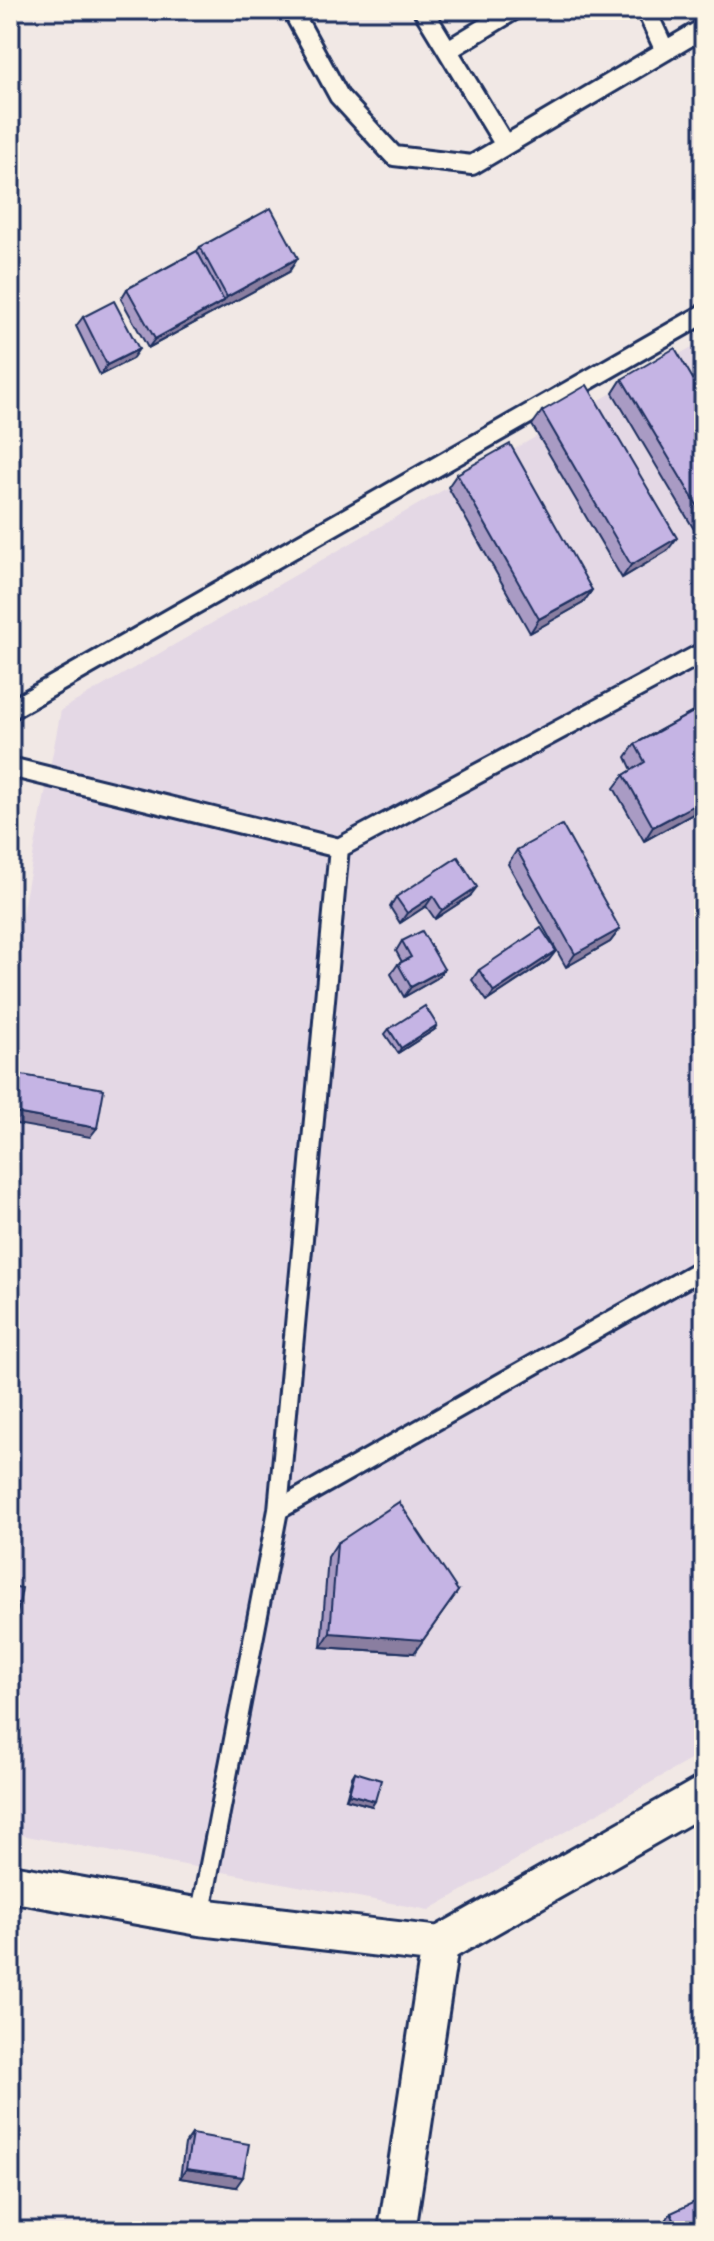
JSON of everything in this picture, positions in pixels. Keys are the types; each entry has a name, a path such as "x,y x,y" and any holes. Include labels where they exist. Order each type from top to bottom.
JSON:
{"street":[{"path":"10,1883 200,1917 440,1945 704,1795"},
{"path":"397,2231 440,1945"}],"lane":[{"path":"292,10 339,96 394,156 472,165 704,28"},
{"path":"423,10 505,145"},
{"path":"448,50 514,10"},
{"path":"646,10 665,51"},
{"path":"10,710 704,314"},
{"path":"10,767 339,848 704,652"},
{"path":"200,1917 278,1510 339,848"},
{"path":"278,1510 704,1268"}],"shaded area":[{"path":"704,340 704,1752 429,1910 10,1833 10,977 61,710"}],"building":[{"path":"271,208 298,258 227,297 200,247"},
{"path":"197,251 224,301 155,339 127,289"},
{"path":"114,301 139,349 107,365 83,317"},
{"path":"675,348 704,398 704,517 622,379"},
{"path":"587,385 677,538 631,565 542,411"},
{"path":"510,444 592,590 539,619 457,474"},
{"path":"704,706 704,800 653,827 624,775 645,762 635,744"},
{"path":"562,825 620,929 575,954 517,850"},
{"path":"458,857 477,887 442,910 433,896 407,913 396,897"},
{"path":"541,928 556,951 494,992 479,970"},
{"path":"422,931 444,969 411,987 398,964 411,957 402,941"},
{"path":"425,1006 437,1025 401,1048 389,1029"},
{"path":"10,1073 104,1089 97,1128 10,1112"},
{"path":"399,1502 458,1591 423,1640 330,1633 337,1543"},
{"path":"10,1586 22,1588 12,1642 10,1642"},
{"path":"355,1772 381,1780 375,1801 349,1794"},
{"path":"192,2134 249,2144 243,2177 186,2169"},
{"path":"701,2199 704,2205 704,2231 679,2231 671,2213"}]}
